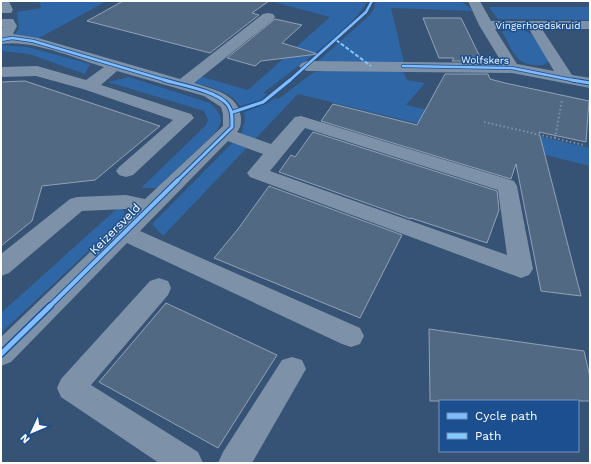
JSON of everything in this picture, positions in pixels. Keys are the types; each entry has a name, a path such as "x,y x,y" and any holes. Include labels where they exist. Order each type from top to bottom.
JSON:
{"street":[{"path":"474,1 486,25 512,68"},
{"path":"182,85 268,17"},
{"name":"Keizersveld","path":"1,354 232,127 233,112 226,102 210,93 33,41 12,38 3,23"},
{"name":"Vingerhoedskruid","path":"486,25 590,25"},
{"path":"533,25 566,78"},
{"path":"89,86 115,66"},
{"name":"Wolfskers","path":"307,66 512,68 590,83"},
{"path":"1,72 37,71 89,86 185,118 126,171"},
{"path":"301,121 506,186 521,269 257,174 275,152 301,121"},
{"path":"225,134 275,152"},
{"path":"1,267 77,204 126,202 151,208"},
{"path":"125,233 351,336"},
{"path":"159,288 71,388 187,463"},
{"path":"234,463 292,369"}],"path":[{"path":"555,138 563,95"},
{"path":"484,122 584,145"}],"shaded area":[{"path":"39,1 107,1 39,38 13,36 19,29 17,12 41,8"},
{"path":"270,1 366,1 362,9 352,21 303,63 263,93 267,94 261,100 240,106 230,96 218,90 191,82 199,76 248,90 330,17"},
{"path":"375,1 461,1 474,11 391,8 404,62 317,62 370,15 375,7"},
{"path":"489,7 590,7 590,20 498,19"},
{"path":"505,29 523,30 528,32 537,41 549,61 546,64 541,65 522,62 514,54 502,32"},
{"path":"1,45 28,47 90,64 85,74 29,54 1,51"},
{"path":"344,69 403,71 407,80 425,83 406,105 590,148 590,166 298,94 163,236 152,224 241,134 245,121 244,112 266,104 275,98 278,99 314,72"},
{"path":"129,77 210,103 221,118 220,125 214,134 157,188 141,188 206,125 208,120 204,111 108,82"},
{"path":"121,205 126,216 1,333 1,313"}],"building":[{"path":"123,1 269,1 252,13 259,15 210,53 87,21"},
{"path":"423,18 461,18 482,61 452,61 454,58 439,58"},
{"path":"275,19 302,25 282,43 318,54 261,61 255,66 227,58"},
{"path":"445,74 488,74 490,79 589,101 586,142 539,132 581,296 541,291 516,164 511,179 321,121 333,104 417,125"},
{"path":"25,81 160,126 95,180 42,186 32,221 1,246 1,82"},
{"path":"313,132 497,191 499,210 487,243 411,219 279,172 291,155 295,157"},
{"path":"269,186 402,235 360,318 214,258 238,229"},
{"path":"166,303 277,355 218,448 99,382"},
{"path":"429,329 584,351 590,377 590,401 430,401"}],"marked path":[{"path":"336,40 371,66"}],"cycle path":[{"path":"233,112 263,102 307,66 366,12 372,1"},
{"path":"1,40 12,38 33,41 210,93 226,102 232,114 232,127 1,354"},
{"path":"403,66 512,68 590,83"}]}
